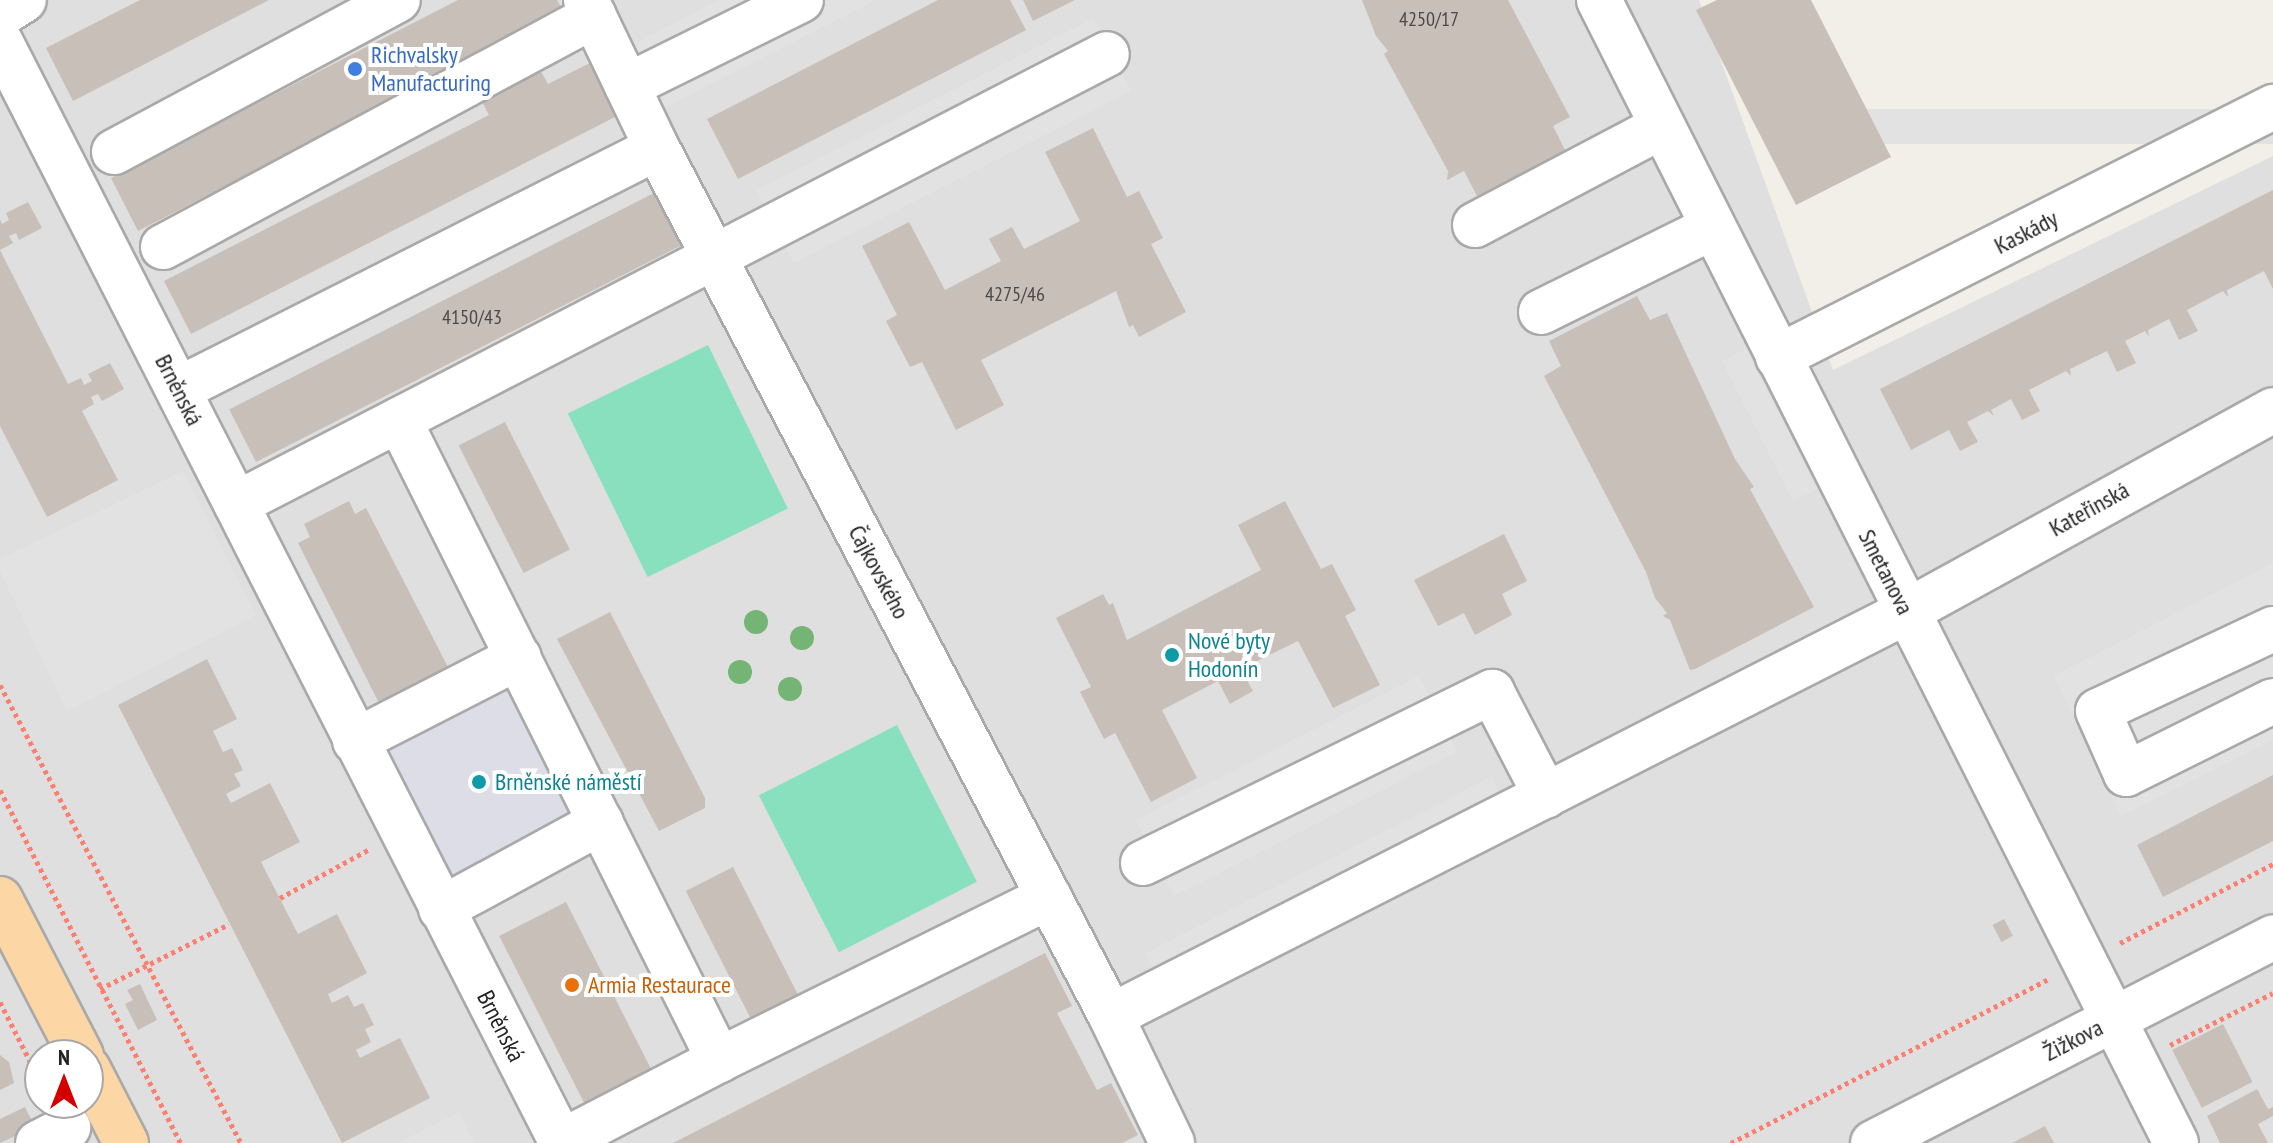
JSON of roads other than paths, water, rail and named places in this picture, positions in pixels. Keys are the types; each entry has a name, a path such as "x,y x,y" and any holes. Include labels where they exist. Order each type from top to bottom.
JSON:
{"main road":[{"path":"0,899 73,1039"},
{"path":"104,1100 126,1143"}],"street":[{"path":"0,15 24,0"},
{"path":"114,152 398,0"},
{"path":"627,86 801,0"},
{"name":"Smetanova","path":"1599,0 2081,962 2176,1143"},
{"path":"163,247 590,8"},
{"name":"Čajkovského","path":"590,8 657,148 1111,1016 1172,1143"},
{"name":"Brněnská","path":"0,41 355,741"},
{"path":"236,504 1107,54"},
{"name":"Kaskády","path":"1778,357 2273,107"},
{"path":"1475,225 1663,126"},
{"path":"179,389 657,148"},
{"path":"1541,312 1713,227"},
{"name":"Kateřinská","path":"1111,1016 1906,612 2273,410"},
{"path":"399,420 719,1060"},
{"path":"2273,629 2098,711 2126,774 2273,701"},
{"path":"519,657 355,741 441,909 601,822"},
{"path":"1143,863 1492,692 1546,796"},
{"path":"562,1143 719,1060 1049,897"},
{"name":"Brněnská","path":"441,909 562,1143"},
{"name":"Žižkova","path":"1873,1143 2273,937"}],"place":[{"name":"Richvalsky Manufacturing","path":"355,69"},
{"name":"Nové byty Hodonín","path":"1172,655"},
{"name":"Brněnské náměstí","path":"479,782"},
{"name":"Armia Restaurace","path":"572,985"}]}
